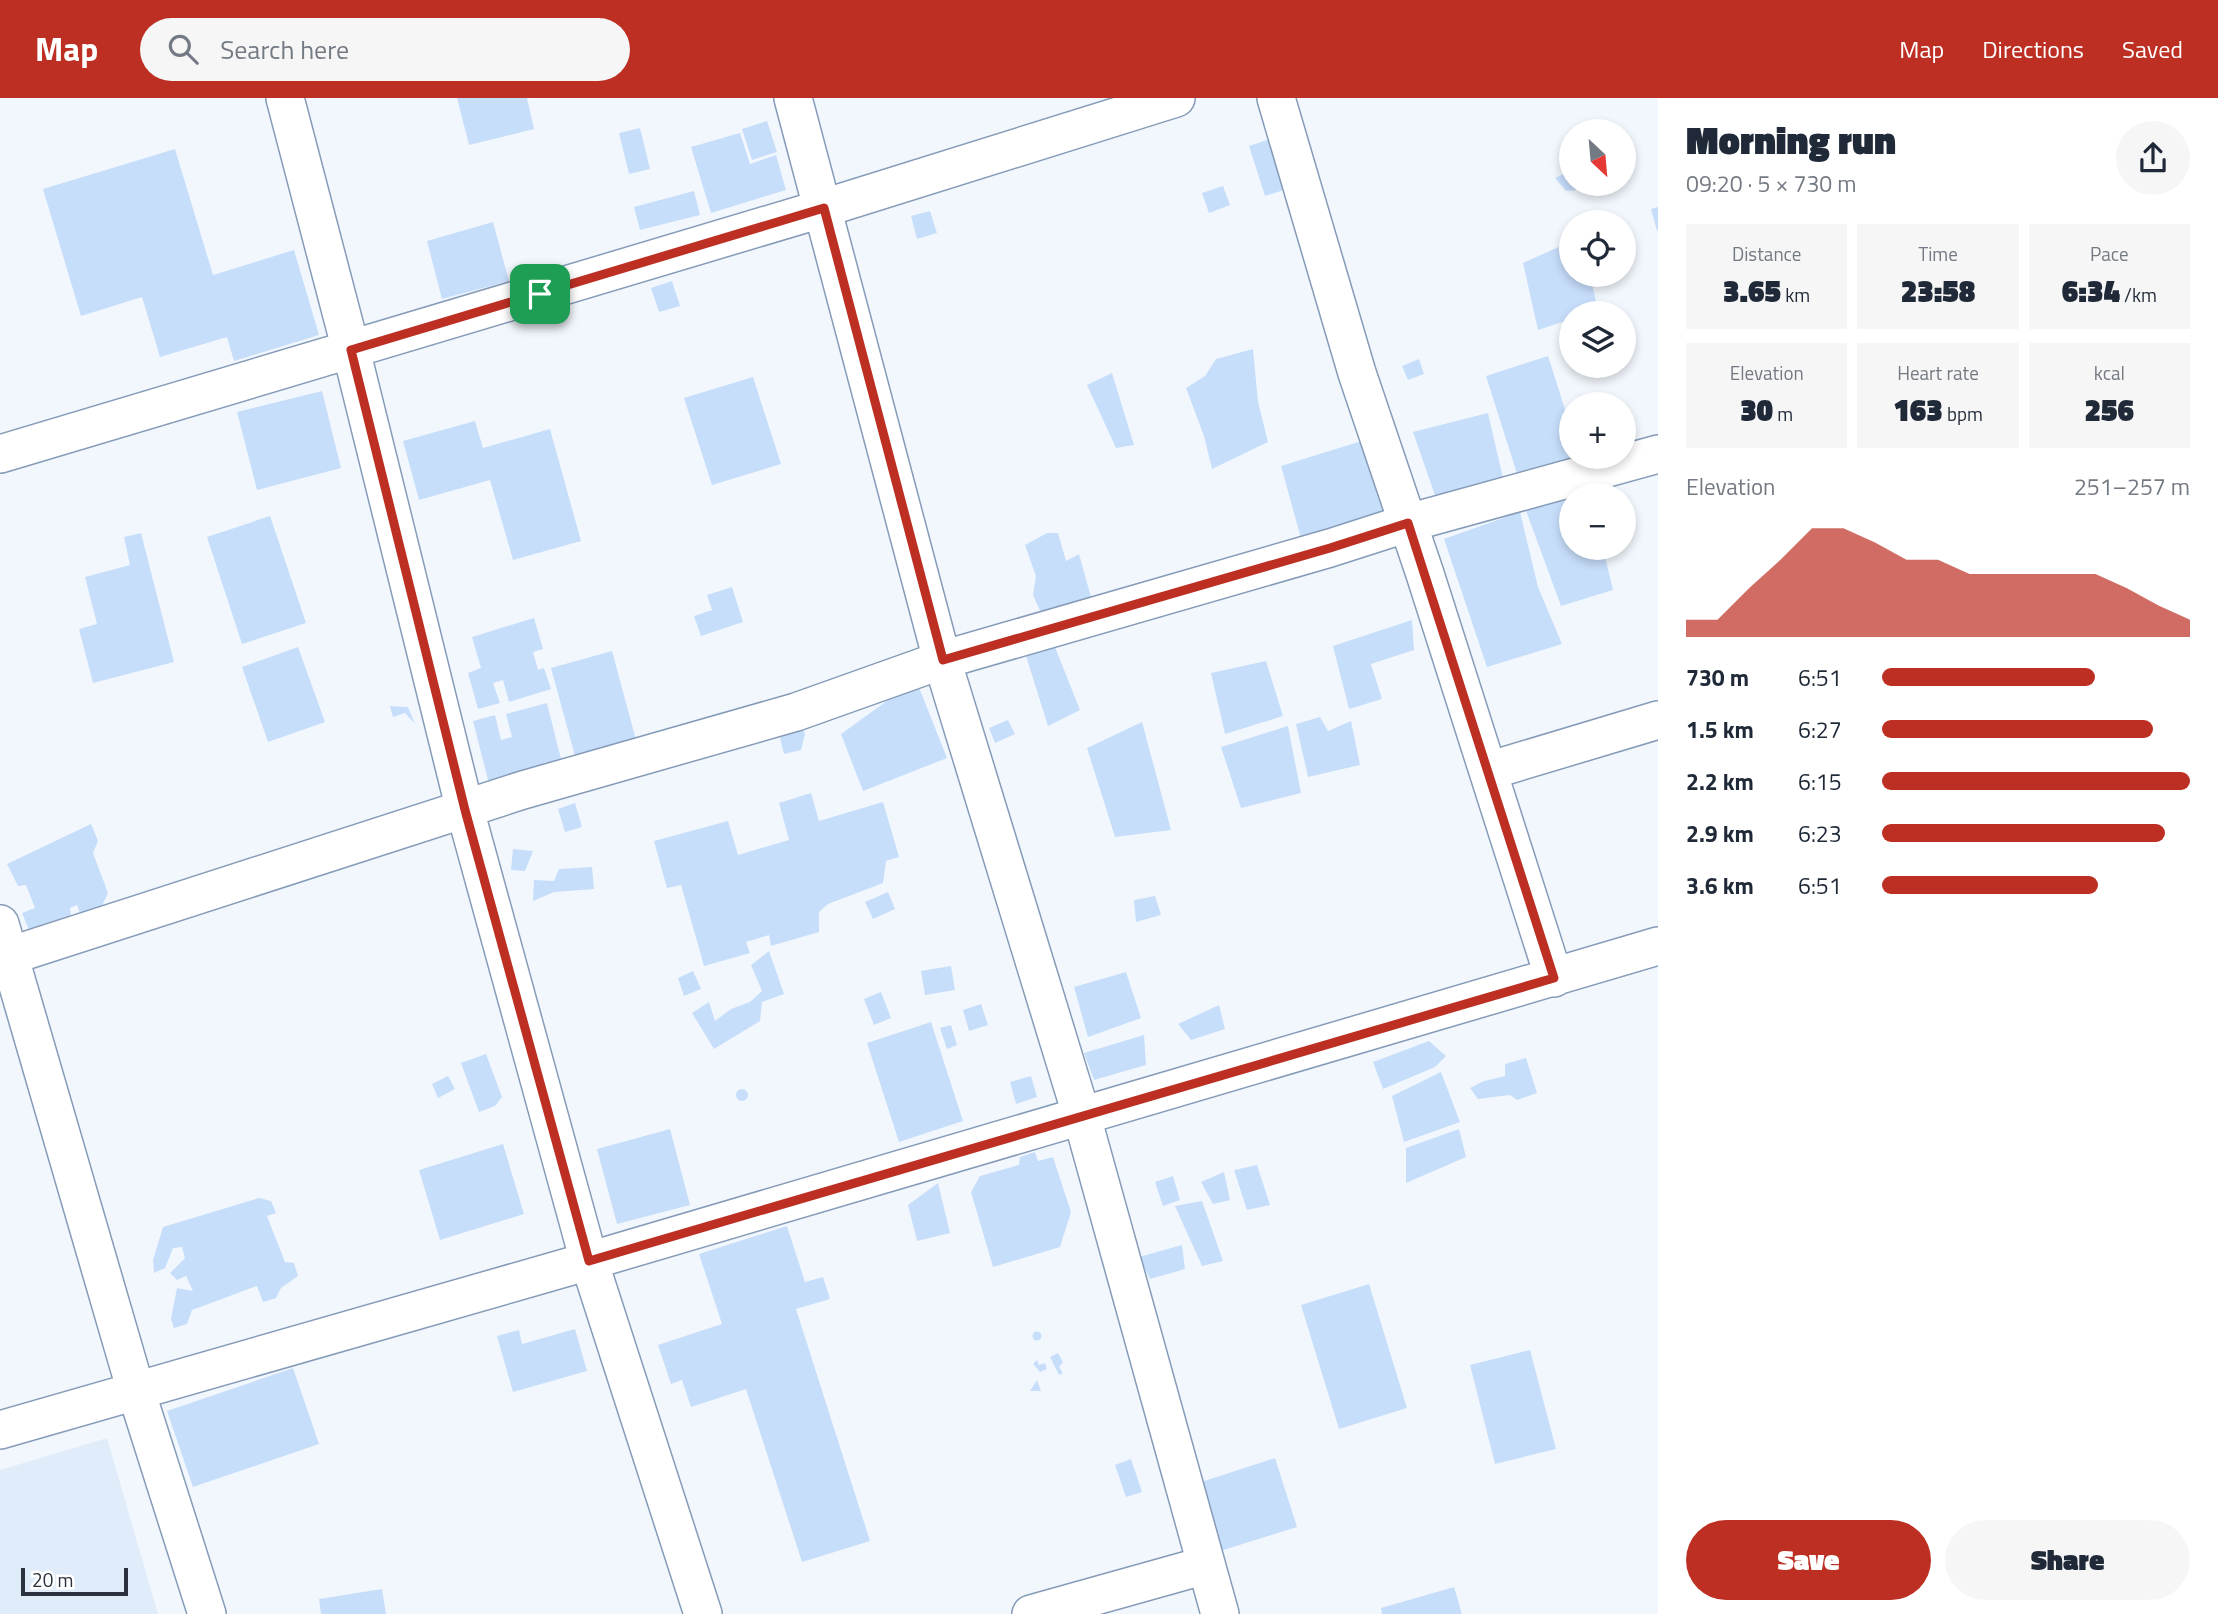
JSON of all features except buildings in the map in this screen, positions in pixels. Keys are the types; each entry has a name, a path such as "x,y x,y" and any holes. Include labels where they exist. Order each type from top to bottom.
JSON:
{"street":[{"path":"285,98 351,350 465,810 589,1261 704,1614"},
{"path":"793,98 943,660 1082,1116 1220,1614"},
{"path":"0,454 824,208 1176,98"},
{"path":"1276,98 1357,373 1554,978"},
{"path":"207,1614 136,1391 3,947 465,810 523,790 796,712 943,660 1317,552 1408,523 1658,454"},
{"path":"1488,771 1658,720"},
{"path":"0,1430 589,1261 1658,946"},
{"path":"1031,1614 1206,1565"}],"shaded area":[{"path":"107,1438 158,1614 0,1614 0,1470"}],"route":[{"path":"824,208 943,660 1408,523 1554,978 589,1261 465,810 351,350 540,294 824,208"}]}
